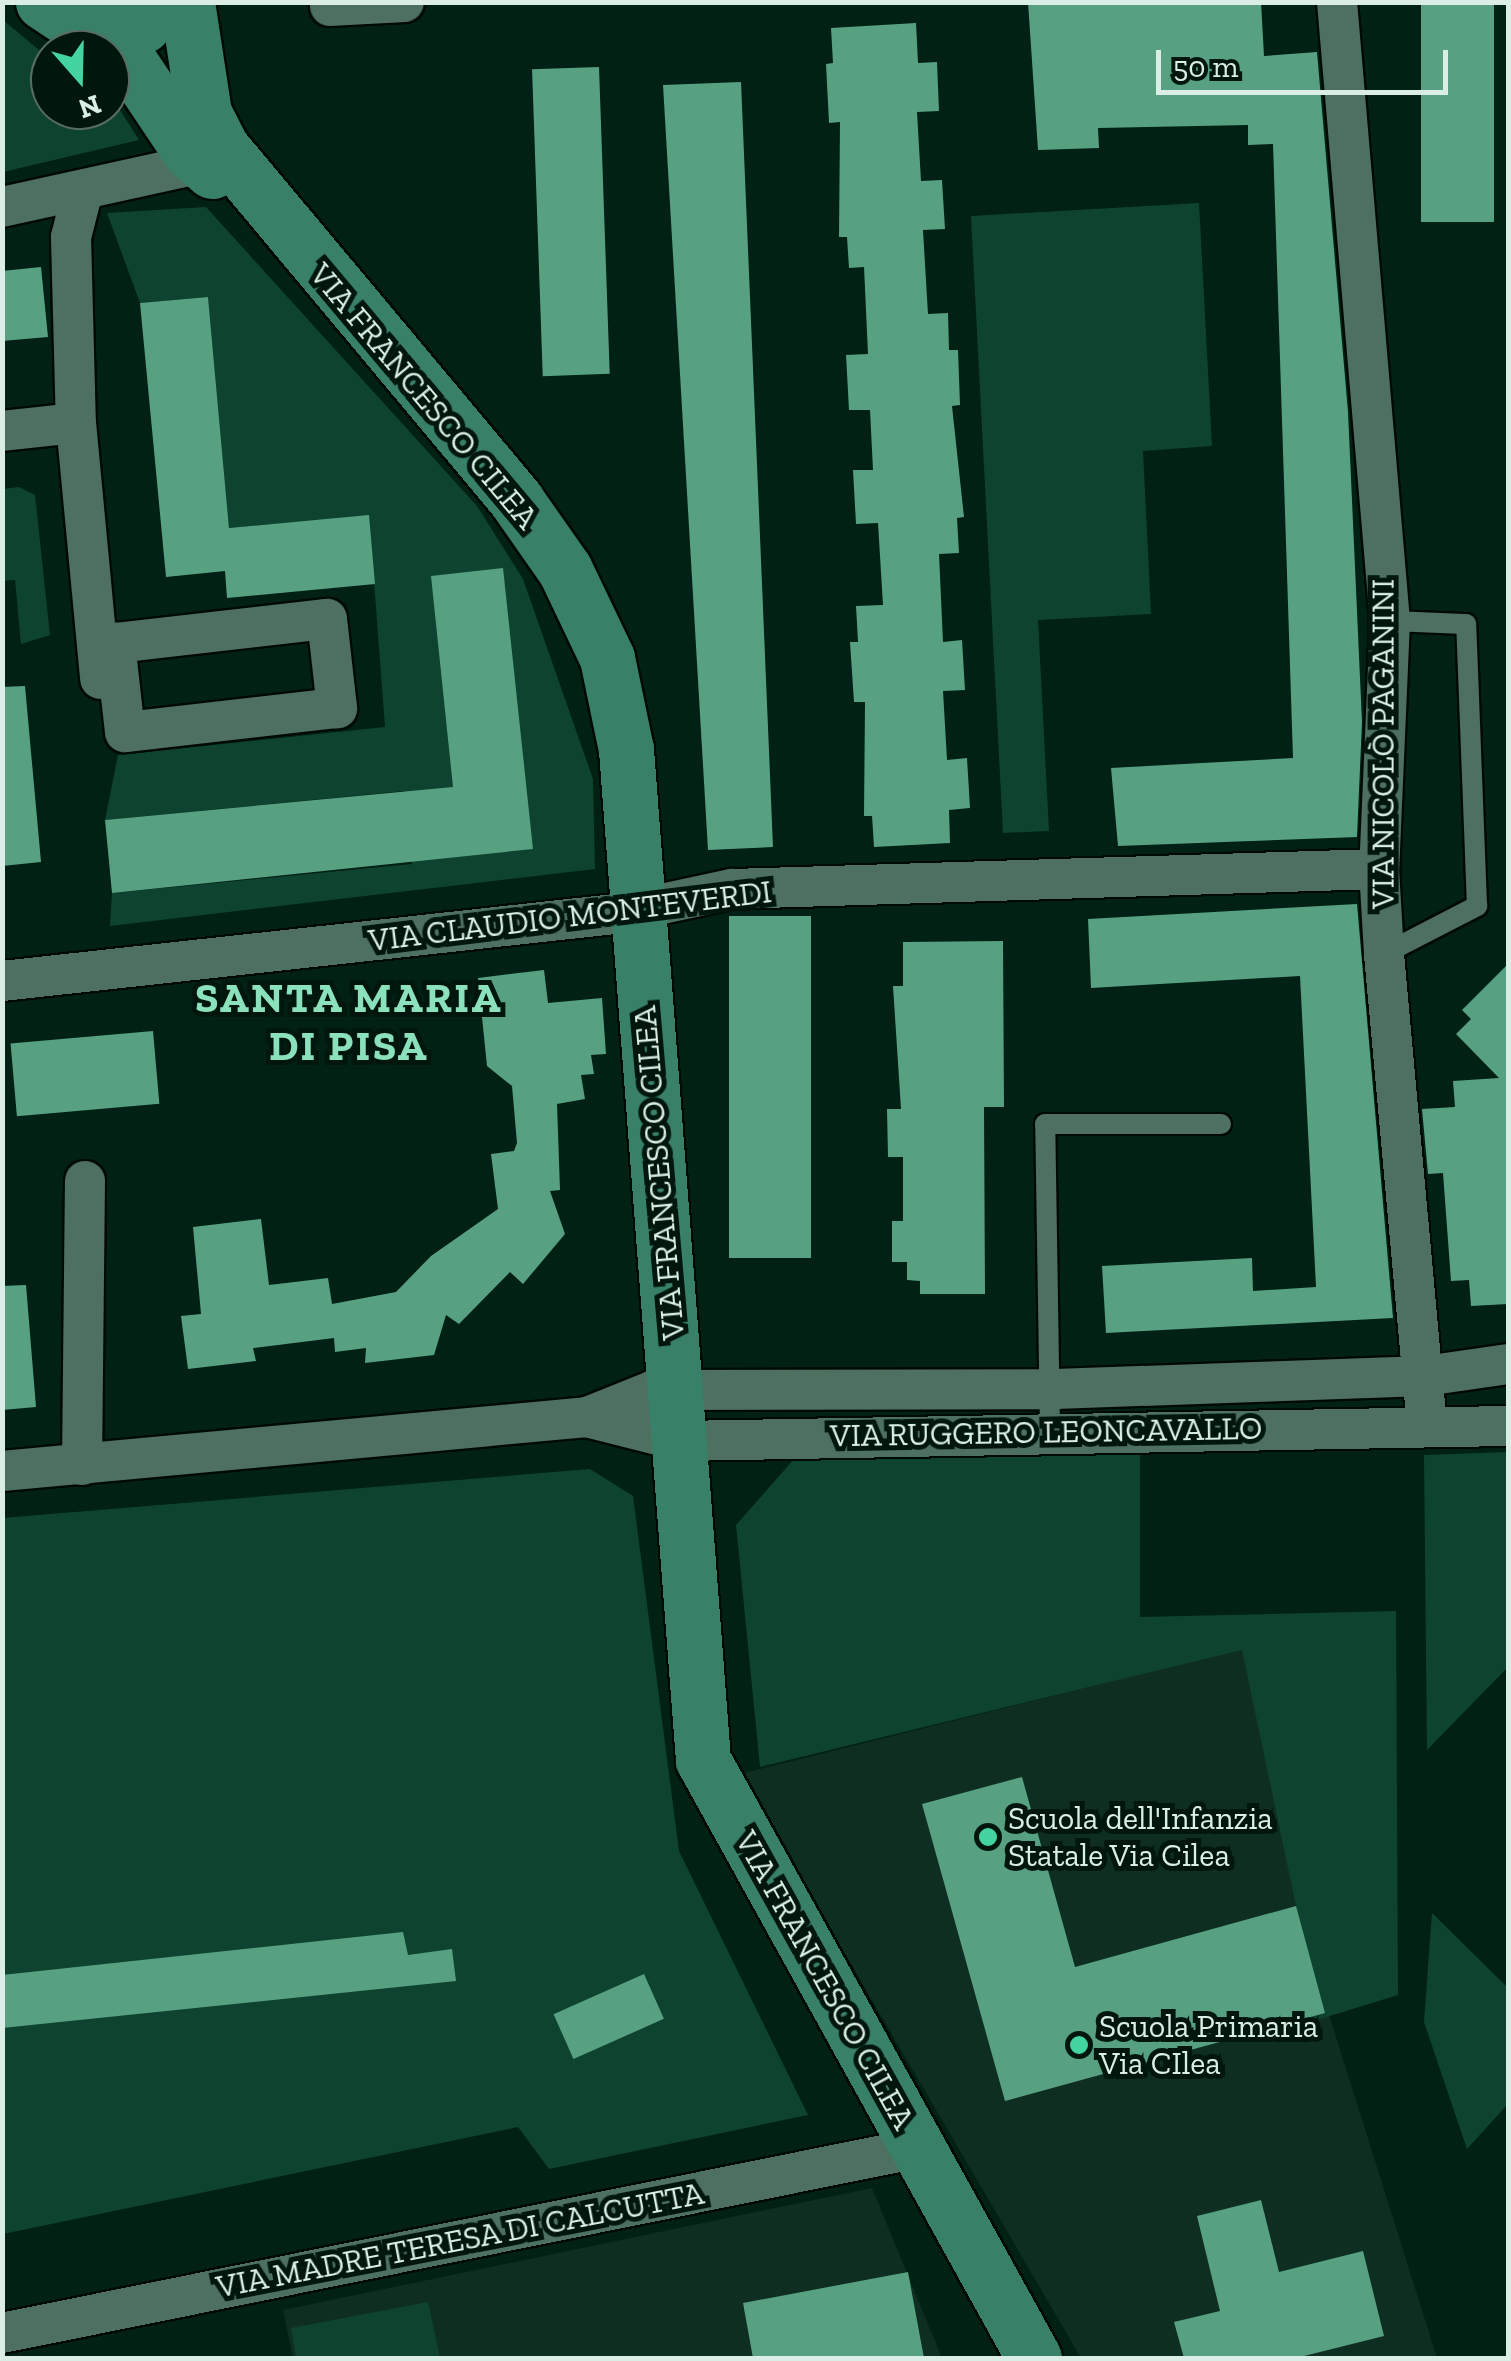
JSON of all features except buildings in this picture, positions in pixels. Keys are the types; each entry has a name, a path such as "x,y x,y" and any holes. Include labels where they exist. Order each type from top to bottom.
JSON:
{"street":[{"path":"43,2 63,21 96,30"},
{"path":"123,30 154,20 174,2"},
{"name":"VIA FRANCESCO CILEA","path":"187,2 204,113 301,249 516,500 565,570 611,676 626,750 670,1407 703,1760 1034,2358"},
{"path":"330,6 404,2"},
{"name":"VIA NICOLÒ PAGANINI","path":"1337,2 1390,621 1378,869 1428,1425"},
{"name":"VIA FRANCESCO CILEA","path":"130,61 202,162 301,249"},
{"path":"2,207 202,162"},
{"path":"83,190 71,237 76,423 101,694 120,692"},
{"path":"2,431 76,423"},
{"path":"327,619 337,708 125,732 120,692 115,643 327,619"},
{"name":"VIA CLAUDIO MONTEVERDI","path":"2,981 638,911 732,889 1378,869"},
{"path":"82,1465 85,1182"},
{"name":"VIA RUGGERO LEONCAVALLO","path":"2,1471 670,1407 1055,1388 1426,1376 1508,1364"},
{"name":"VIA RUGGERO LEONCAVALLO","path":"587,1417 670,1407 1050,1429 1508,1426"},
{"name":"VIA FRANCESCO CILEA","path":"918,2148 1001,2358"},
{"name":"VIA MADRE TERESA DI CALCUTTA","path":"2,2333 918,2148"}],"lane":[{"path":"1384,954 1477,906 1466,624 1390,621"},
{"path":"1050,1429 1055,1388 1045,1124 1221,1124"}],"shaded area":[{"path":"3,20 30,42 30,130 130,130 130,126 139,140 3,172"},
{"path":"1199,203 1212,446 1143,451 1151,614 1038,620 1049,831 1003,833 971,216"},
{"path":"206,207 477,506 523,579 593,779 595,869 110,926 112,893 412,864 405,791 105,820 118,755 385,727 369,516 229,528 208,297 140,303 107,213"},
{"path":"19,487 35,495 50,635 21,644 15,580 2,581 3,489"},
{"path":"1140,1452 1140,1617 1396,1611 1398,1995 1310,2022 1300,1925 1242,1650 760,1767 736,1525 794,1459"},
{"path":"1508,1452 1508,1667 1427,1750 1424,1455"},
{"path":"590,1469 633,1496 679,1851 808,2115 549,2169 518,2127 3,2234 3,1518"},
{"path":"1242,1649 1331,2021 1437,2358 1081,2358 740,1774"},
{"path":"1432,1913 1508,1988 1508,2104 1467,2149 1424,2022"},
{"path":"872,2188 942,2358 293,2358 283,2310"},
{"path":"428,2302 440,2358 296,2358 291,2328"}],"place":[{"name":"Scuola dell'Infanzia Statale Via Cilea","path":"988,1837"},
{"name":"Scuola Primaria Via CIlea","path":"1079,2045"}],"district":[{"name":"SANTA MARIA DI PISA","path":"349,1022"}]}
